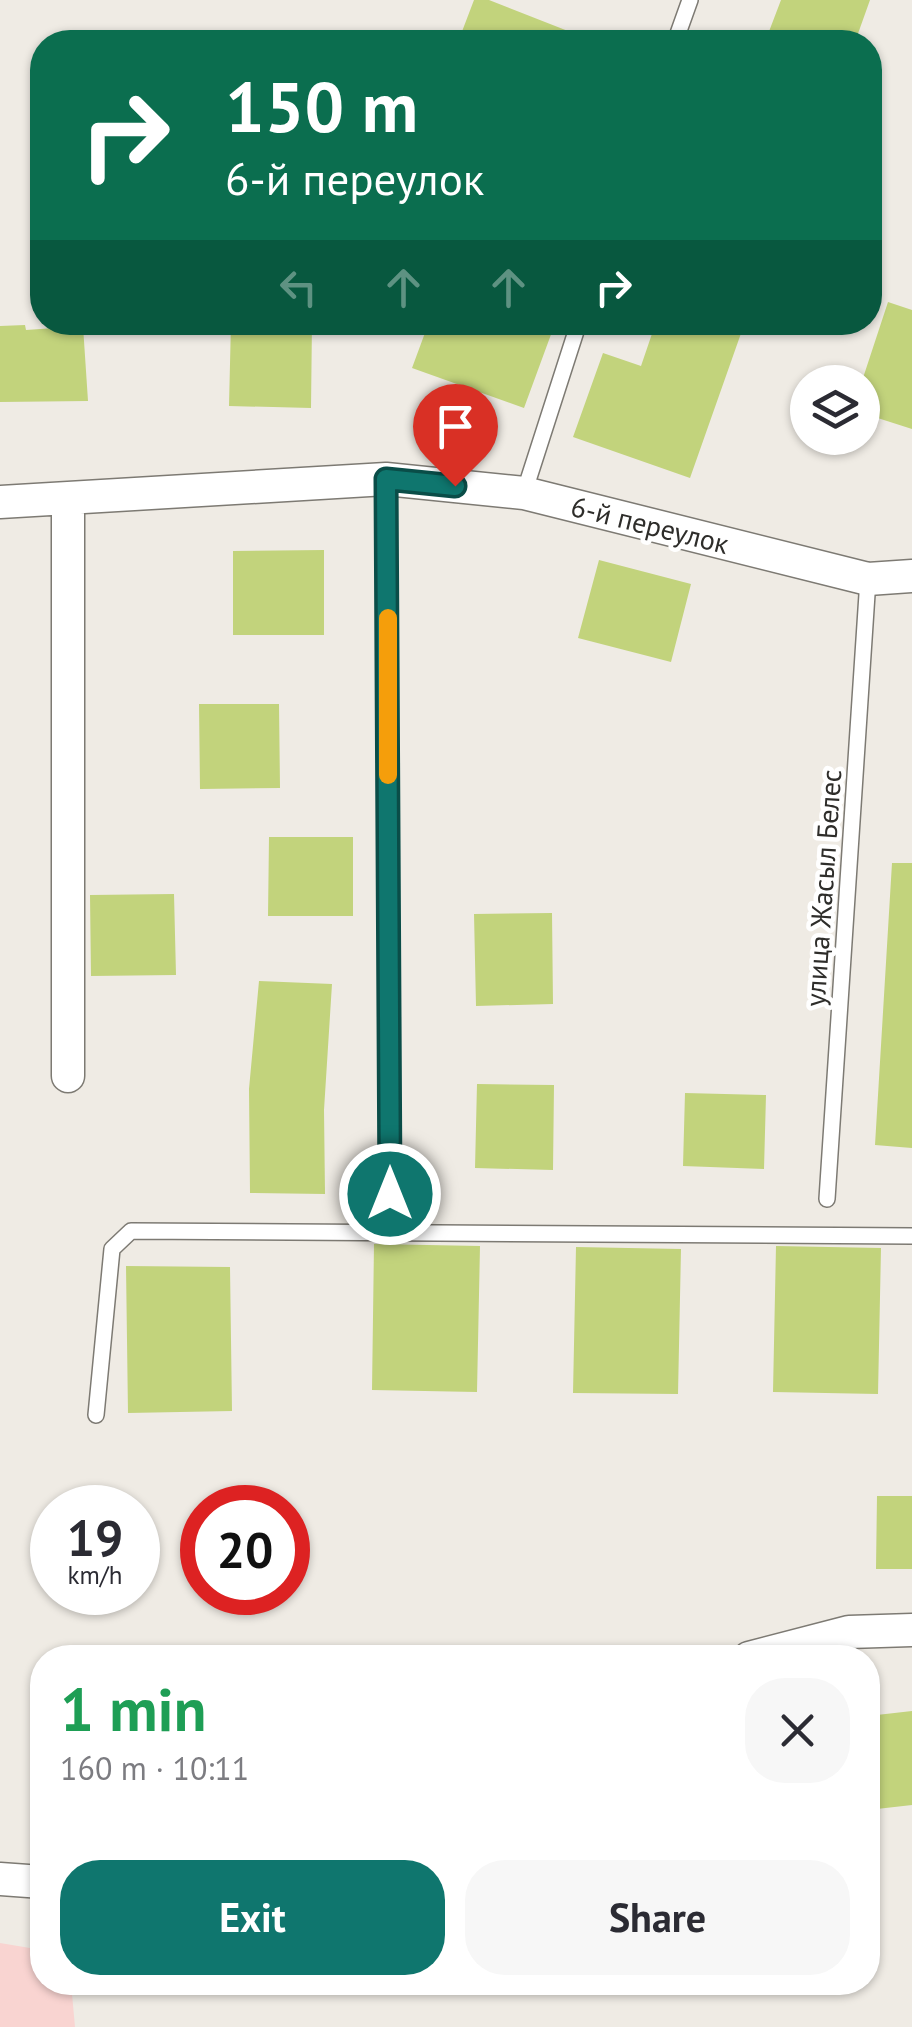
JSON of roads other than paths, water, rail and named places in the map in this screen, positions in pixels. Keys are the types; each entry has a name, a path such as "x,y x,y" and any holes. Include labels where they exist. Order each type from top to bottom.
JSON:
{"street":[{"name":"6-й переулок","path":"0,502 386,479 524,493 868,579 912,576"},
{"path":"68,498 68,1076"},
{"path":"799,1645 849,1632 912,1630"},
{"path":"0,1880 30,1881"}],"lane":[{"path":"679,30 690,0"},
{"path":"524,493 575,335"},
{"path":"386,479 390,1194"},
{"name":"улица Жасыл Белес","path":"827,1200 868,579"},
{"path":"96,1415 112,1249 131,1231 912,1236"}]}
